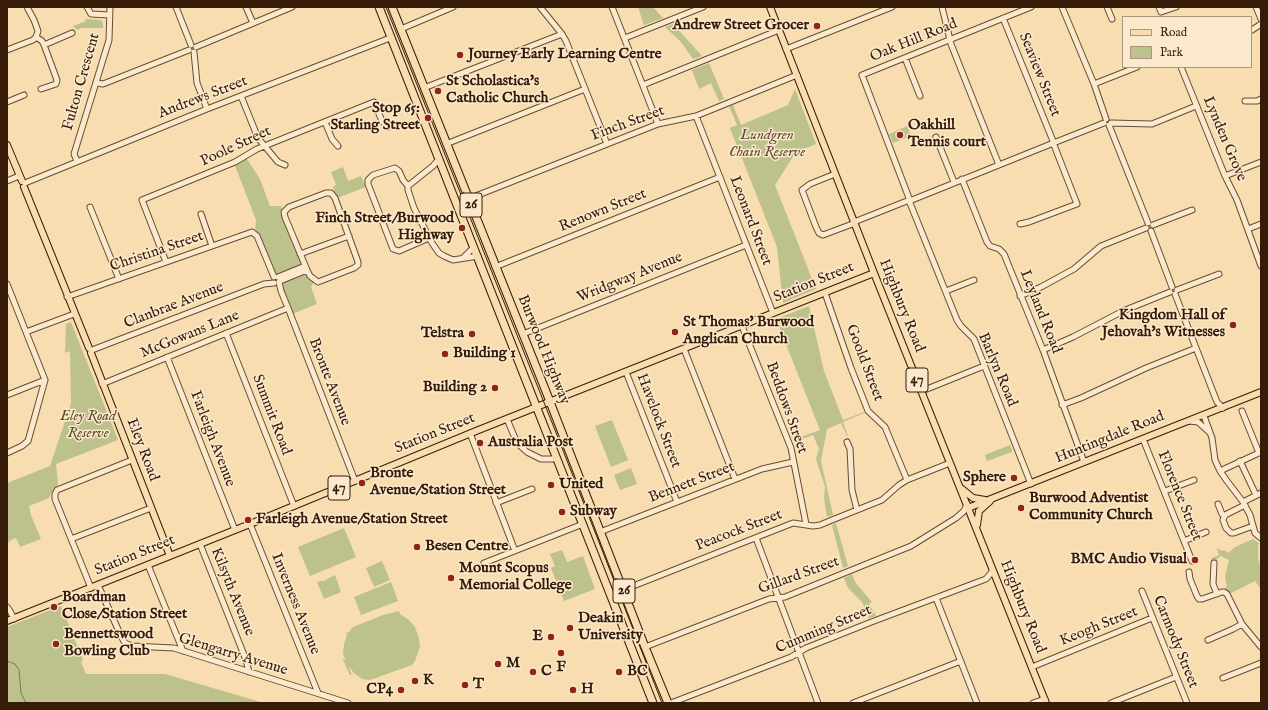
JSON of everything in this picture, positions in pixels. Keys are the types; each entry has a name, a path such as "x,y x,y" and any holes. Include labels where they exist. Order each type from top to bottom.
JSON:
{"highway":[{"name":"Burwood Highway","path":"379,7 653,703"},
{"name":"Burwood Highway","path":"392,7 495,267 514,311 668,703"},
{"path":"503,321 510,318 514,311"},
{"path":"572,495 582,486"}],"main road":[{"name":"Highbury Road","path":"770,7 874,273 972,515 1045,701"},
{"name":"Eley Road","path":"7,145 23,181 74,314 91,351 102,384 170,556"},
{"name":"Station Street","path":"7,622 507,419 874,273"},
{"name":"Huntingdale Road","path":"968,506 1031,484 1261,392"},
{"path":"959,486 973,498 982,500 996,497"},
{"path":"976,527 978,515 981,509 996,497"}],"street":[{"path":"7,50 33,40 36,37 38,31 27,7"},
{"path":"87,7 91,14 109,15"},
{"name":"Fulton Crescent","path":"77,161 74,154 109,40 110,7"},
{"path":"176,7 192,48 197,82 207,109"},
{"path":"246,7 253,23"},
{"path":"97,83 103,84 292,7"},
{"path":"400,29 453,7"},
{"path":"540,7 566,41 607,144"},
{"path":"612,7 658,124"},
{"path":"625,38 703,7"},
{"path":"786,49 892,7"},
{"path":"942,7 950,40 999,165"},
{"name":"Oak Hill Road","path":"909,200 862,75 1031,7"},
{"path":"1062,7 1094,84 1107,123 1217,402 1223,408"},
{"path":"1108,7 1112,19"},
{"path":"1160,10 1176,7"},
{"path":"1256,7 1261,17"},
{"name":"Seaview Street","path":"1003,18 1077,204 1020,224"},
{"path":"1252,30 1261,24"},
{"path":"1252,30 1261,28"},
{"path":"643,85 779,30"},
{"path":"44,45 72,33"},
{"path":"424,88 562,34"},
{"path":"36,37 42,41 44,45 57,80 56,84 41,89"},
{"name":"Andrews Street","path":"7,181 23,181 77,161 390,38"},
{"path":"905,58 920,96"},
{"path":"1094,84 1134,68"},
{"name":"Lynden Grove","path":"1181,68 1225,176 1237,200 1261,266"},
{"name":"Finch Street","path":"468,199 658,124 696,116 797,75"},
{"path":"446,144 584,89"},
{"path":"7,102 24,95"},
{"path":"241,96 254,130 264,146 278,162 285,165"},
{"path":"1245,101 1257,101 1261,99"},
{"name":"Poole Street","path":"166,262 142,200 235,162 264,146 374,102 382,121 388,127"},
{"path":"835,174 803,188 803,193 816,227 821,235 829,234 954,182 1107,123 1152,124 1196,106"},
{"name":"Leonard Street","path":"696,116 773,313"},
{"path":"325,122 332,139 338,146"},
{"path":"936,137 954,182"},
{"path":"408,186 426,172 439,159"},
{"path":"1225,176 1261,162"},
{"path":"429,238 399,251 393,249 368,184 368,180 374,175 395,168 399,171 403,180 408,186 414,208 435,248 444,256 453,260 478,256"},
{"path":"426,172 443,169"},
{"name":"Renown Street","path":"495,267 720,177"},
{"name":"Leyland Road","path":"962,179 987,242 990,246 999,249 1004,254 1084,462"},
{"path":"326,193 331,193 334,196 358,259 356,267 318,282 310,276 300,254 285,216 285,210 289,207 326,193"},
{"name":"Barlyn Road","path":"909,200 957,320 974,339 1031,484"},
{"path":"90,207 119,279"},
{"path":"1020,296 1042,287 1074,269 1101,246 1192,210"},
{"path":"201,214 212,246"},
{"path":"1248,229 1261,224"},
{"name":"Christina Street","path":"68,297 252,232 255,233"},
{"name":"Bronte Avenue","path":"255,233 288,308 355,481"},
{"path":"300,254 349,236"},
{"name":"Wridgway Avenue","path":"523,334 746,244"},
{"path":"462,258 474,247"},
{"name":"Clanbrae Avenue","path":"91,351 306,268"},
{"path":"1042,350 1073,337 1123,311 1219,274"},
{"path":"946,291 974,280"},
{"path":"7,284 45,380 28,441 22,446 7,453"},
{"name":"Goold Street","path":"825,293 851,368 868,411 885,426 907,480"},
{"name":"McGowans Lane","path":"102,384 288,308"},
{"path":"26,332 74,314"},
{"name":"Beddows Street","path":"742,326 789,443 806,524"},
{"name":"Summit Road","path":"226,333 294,506"},
{"path":"1062,405 1196,348"},
{"path":"684,349 735,479"},
{"name":"Farleigh Avenue","path":"167,357 234,530"},
{"path":"922,391 984,366"},
{"name":"Havelock Street","path":"626,372 677,502"},
{"path":"7,395 45,380"},
{"path":"1220,471 1260,452 1241,411"},
{"path":"1204,416 1210,433 1214,455 1220,471 1244,504 1250,516 1256,535 1261,538"},
{"path":"507,419 517,443 527,452 540,459 557,458"},
{"path":"1189,421 1198,422 1210,433"},
{"path":"470,434 515,551"},
{"name":"Florence Street","path":"1143,439 1192,562"},
{"path":"847,442 850,449 852,490 857,510"},
{"path":"91,588 55,499 55,494 57,490 132,460"},
{"path":"1224,516 1258,494 1240,461"},
{"name":"Bennett Street","path":"600,532 762,469 794,462"},
{"name":"Peacock Street","path":"623,590 793,523 812,526 820,525 882,500 907,480 950,463"},
{"path":"1165,491 1194,480"},
{"path":"496,503 532,489"},
{"path":"1218,504 1224,516 1223,520 1226,528 1231,533 1253,526"},
{"name":"Gillard Street","path":"956,518 968,506"},
{"path":"71,539 151,508"},
{"name":"Gillard Street","path":"645,647 769,599 785,597 911,546 964,514 972,515"},
{"name":"Inverness Avenue","path":"250,524 318,693"},
{"path":"484,563 583,524"},
{"path":"1184,541 1206,532"},
{"path":"756,538 818,703"},
{"name":"Kilsyth Avenue","path":"200,544 246,660 249,672"},
{"path":"1214,563 1213,584 1217,594"},
{"path":"148,565 183,651"},
{"path":"986,579 992,572 992,568"},
{"path":"1190,572 1190,579 1199,599 1222,592 1227,594 1242,624 1261,647"},
{"path":"986,579 993,579 998,583"},
{"name":"Cumming Street","path":"671,703 986,579"},
{"name":"Glengarry Avenue","path":"98,585 125,643 132,646 174,648 348,703"},
{"name":"Carmody Street","path":"1142,591 1186,703"},
{"path":"936,598 977,703"},
{"path":"7,607 9,608 14,619"},
{"name":"Keogh Street","path":"1032,666 1152,618"},
{"path":"1208,640 1233,630 1242,624"},
{"path":"857,702 961,661"},
{"path":"1224,678 1261,663"},
{"path":"1111,703 1176,677"},
{"path":"1033,703 1045,701"}],"green space":[{"path":"638,7 653,7 663,18 644,25"},
{"path":"85,19 101,20 103,23 103,28 82,28 77,30 73,26 86,21"},
{"path":"673,24 702,56 693,59 681,42 665,27"},
{"path":"709,63 724,99 719,101 711,83 699,89 692,70"},
{"name":"Lundgren Chain Reserve","path":"795,89 816,144 796,152 775,185 816,289 783,303 777,247 730,128 737,125 729,106 733,105 741,125 788,105"},
{"name":"Oakhill Tennis court","path":"907,126 911,136 893,143 889,134"},
{"path":"245,156 260,179 270,206 281,206 307,270 315,281 311,287 317,304 292,314 277,276 269,265 255,233 256,220 234,163"},
{"path":"343,167 348,181 361,176 366,187 337,198 333,187 336,185 331,172"},
{"path":"809,306 824,371 843,420 864,412 843,422 848,436 841,423 827,429 821,461 833,515 827,517 824,498 825,487 816,459 819,449 813,435 794,442 793,440 820,430 776,319"},
{"name":"Eley Road Reserve","path":"71,322 118,440 56,464 58,485 52,491 49,498 29,506 41,539 20,547 16,538 7,544 7,483 50,466 71,403 70,351 65,353 66,324"},
{"path":"612,420 628,460 611,467 595,426"},
{"path":"1010,445 1012,452 987,461 985,455"},
{"path":"631,468 637,484 620,490 614,475"},
{"path":"836,523 848,566 843,568 832,525"},
{"path":"344,528 356,557 310,576 298,547"},
{"path":"1253,539 1259,543 1258,558 1261,570 1261,588 1255,581 1229,594 1225,587 1227,587 1225,577 1229,560 1221,556 1216,561 1210,559 1219,555 1217,548 1228,553 1235,547"},
{"path":"562,550 567,562 583,556 595,589 564,601 551,568 555,566 550,554"},
{"path":"382,561 390,580 374,587 366,568"},
{"path":"852,574 855,582 872,602 869,603 876,616 869,618 862,602 848,588 844,578"},
{"path":"335,575 341,592 324,599 317,582 327,580"},
{"path":"391,582 398,601 361,615 354,597"},
{"path":"61,606 83,660 81,662 86,674 165,674 264,703 7,703 7,627"},
{"path":"399,611 400,614 409,620 415,627 419,638 420,647 412,665 370,680 362,679 348,666 352,675 350,675 343,660 344,659 346,662 343,654 347,635 346,633 353,627 383,615"}],"waterway":[{"path":"7,661 15,664 19,670 21,693 26,703"}],"tram line":[{"path":"386,7 662,703"}],"place":[{"name":"Andrew Street Grocer","path":"817,26"},
{"name":"Journey Early Learning Centre","path":"460,55"},
{"name":"St Scholastica's Catholic Church","path":"438,91"},
{"name":"Stop 65: Starling Street","path":"428,118"},
{"name":"Oakhill Tennis court","path":"900,135"},
{"name":"Finch Street/Burwood Highway","path":"462,228"},
{"name":"Kingdom Hall of Jehovah's Witnesses","path":"1233,325"},
{"name":"St Thomas' Burwood Anglican Church","path":"675,332"},
{"name":"Telstra","path":"472,334"},
{"name":"Building 1","path":"445,354"},
{"name":"Building 2","path":"495,388"},
{"name":"Australia Post","path":"480,443"},
{"name":"Sphere","path":"1014,478"},
{"name":"Bronte Avenue/Station Street","path":"362,483"},
{"name":"United","path":"551,485"},
{"name":"Burwood Adventist Community Church","path":"1021,508"},
{"name":"Subway","path":"562,512"},
{"name":"Farleigh Avenue/Station Street","path":"248,520"},
{"name":"Besen Centre","path":"417,547"},
{"name":"BMC Audio Visual","path":"1195,560"},
{"name":"Mount Scopus Memorial College","path":"451,578"},
{"name":"Boardman Close/Station Street","path":"54,607"},
{"name":"Deakin University","path":"570,628"},
{"name":"E","path":"551,637"},
{"name":"Bennettswood Bowling Club","path":"56,644"},
{"name":"F","path":"561,653"},
{"name":"M","path":"498,664"},
{"name":"C","path":"533,672"},
{"name":"BC","path":"619,672"},
{"name":"K","path":"415,681"},
{"name":"T","path":"465,685"},
{"name":"CP4","path":"401,690"},
{"name":"H","path":"573,690"}]}
